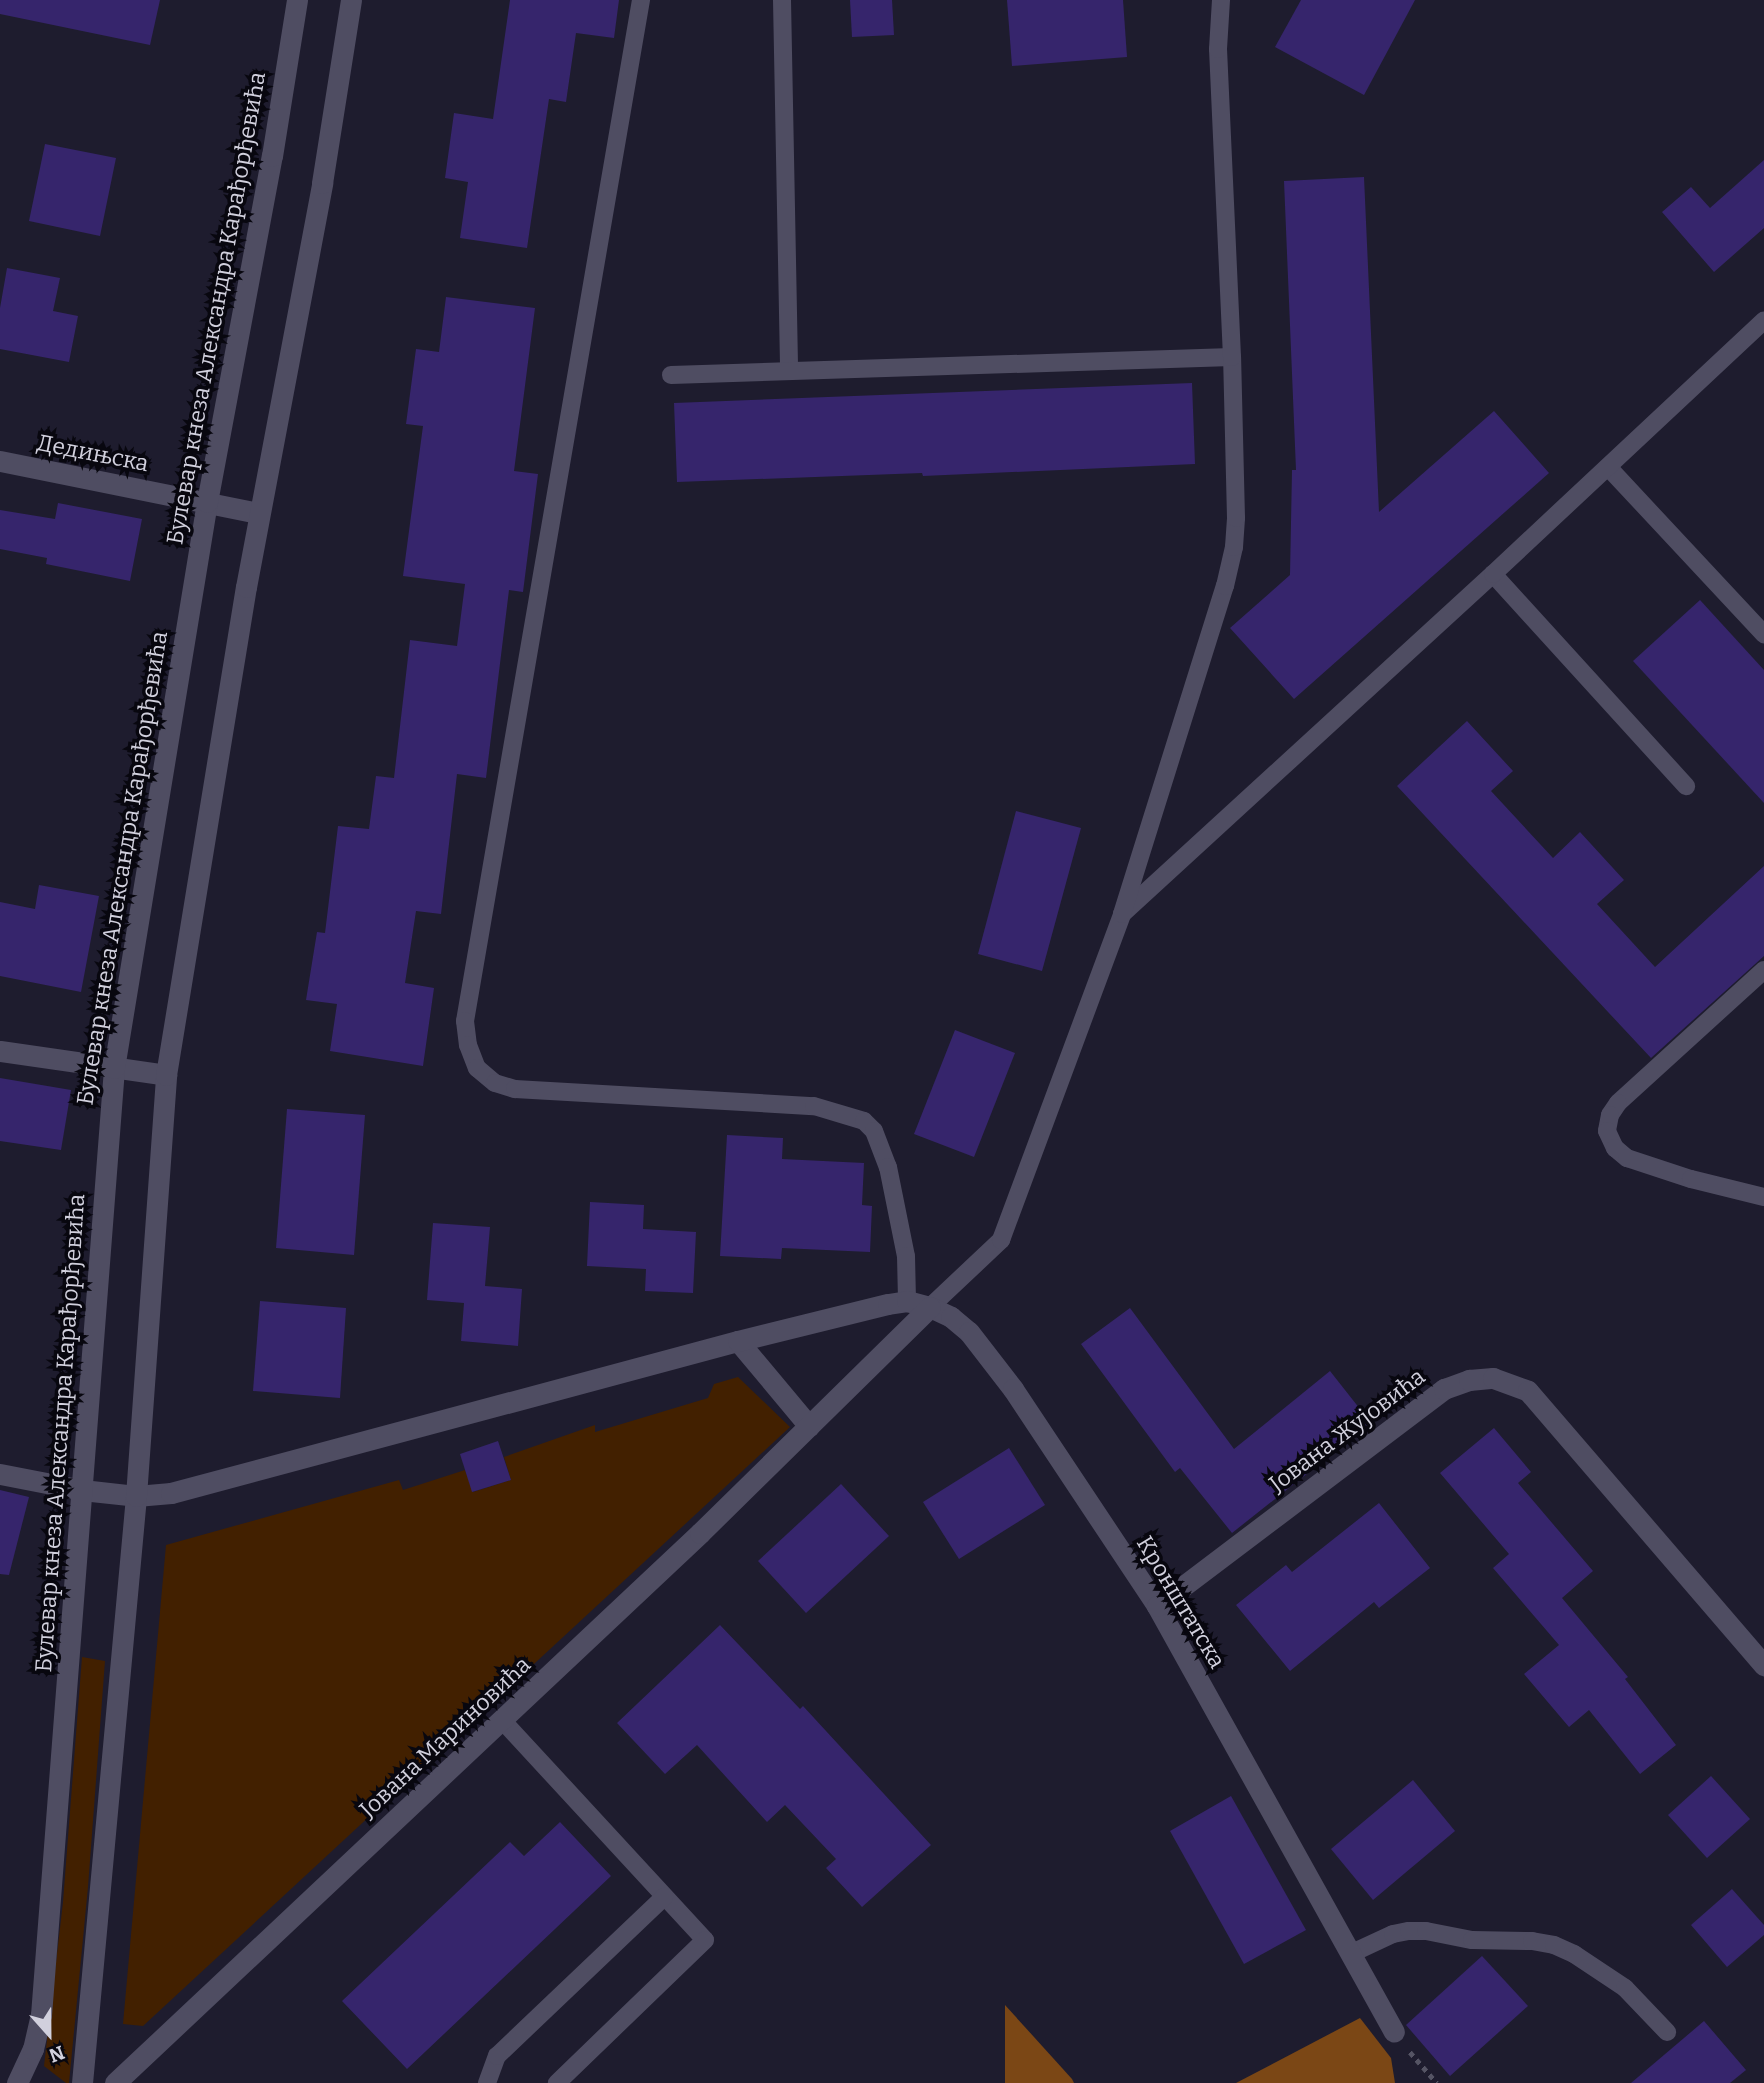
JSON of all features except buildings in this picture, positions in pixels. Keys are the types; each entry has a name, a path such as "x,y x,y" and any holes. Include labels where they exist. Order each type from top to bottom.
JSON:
{"street":[{"name":"Булевар кнеза Александра Карађорђевића","path":"17,2083 33,2049 41,2015 114,1068 206,502 272,156 297,0"},
{"path":"82,2083 136,1496 166,1075 258,513 322,183 351,0"},
{"name":"Дедињска","path":"0,461 258,513"},
{"path":"0,1051 166,1075"},
{"path":"0,1474 82,1490 136,1496 200,1486 738,1341 907,1301 930,1307"},
{"name":"Јована Мариновића","path":"115,2083 502,1720 930,1307"},
{"name":"Кронштатска","path":"930,1307 951,1317 969,1332 1007,1380 1157,1606 1394,2031"},
{"path":"738,1341 809,1426"},
{"name":"Јована Жујовића","path":"1157,1606 1444,1389 1469,1380 1493,1378 1528,1391 1764,1665"}],"lane":[{"path":"641,0 465,1021 468,1045 477,1068 495,1083 515,1088 814,1106 864,1121 874,1131 888,1167 906,1256 907,1301"},
{"path":"782,0 789,371"},
{"path":"930,1307 1001,1240 1122,914 1225,586 1234,547 1236,518 1232,357 1218,49 1222,0"},
{"path":"1122,914 1493,574 1764,320"},
{"path":"671,375 1232,357"},
{"path":"1608,467 1764,634"},
{"path":"1493,574 1686,786"},
{"path":"1764,970 1618,1103 1610,1115 1607,1131 1615,1148 1627,1158 1690,1179 1764,1197"},
{"path":"502,1720 705,1940 557,2083"},
{"path":"488,2083 497,2056 664,1897"},
{"path":"1350,1954 1393,1934 1426,1930 1472,1940 1532,1941 1554,1945 1574,1954 1625,1988 1667,2032"}],"path":[{"path":"1394,2031 1437,2083"}],"shaded area":[{"path":"738,1377 790,1427 143,2026 123,2024 166,1545 399,1480 403,1490 465,1470 473,1492 511,1480 504,1457 595,1425 595,1432 708,1398 714,1384"},
{"path":"82,1657 105,1661 88,1887 69,2083 66,2083 44,2066 63,1902"},
{"path":"1005,2005 1072,2079 1074,2083 1005,2083"},
{"path":"1360,2018 1391,2058 1395,2083 1236,2083"}]}
